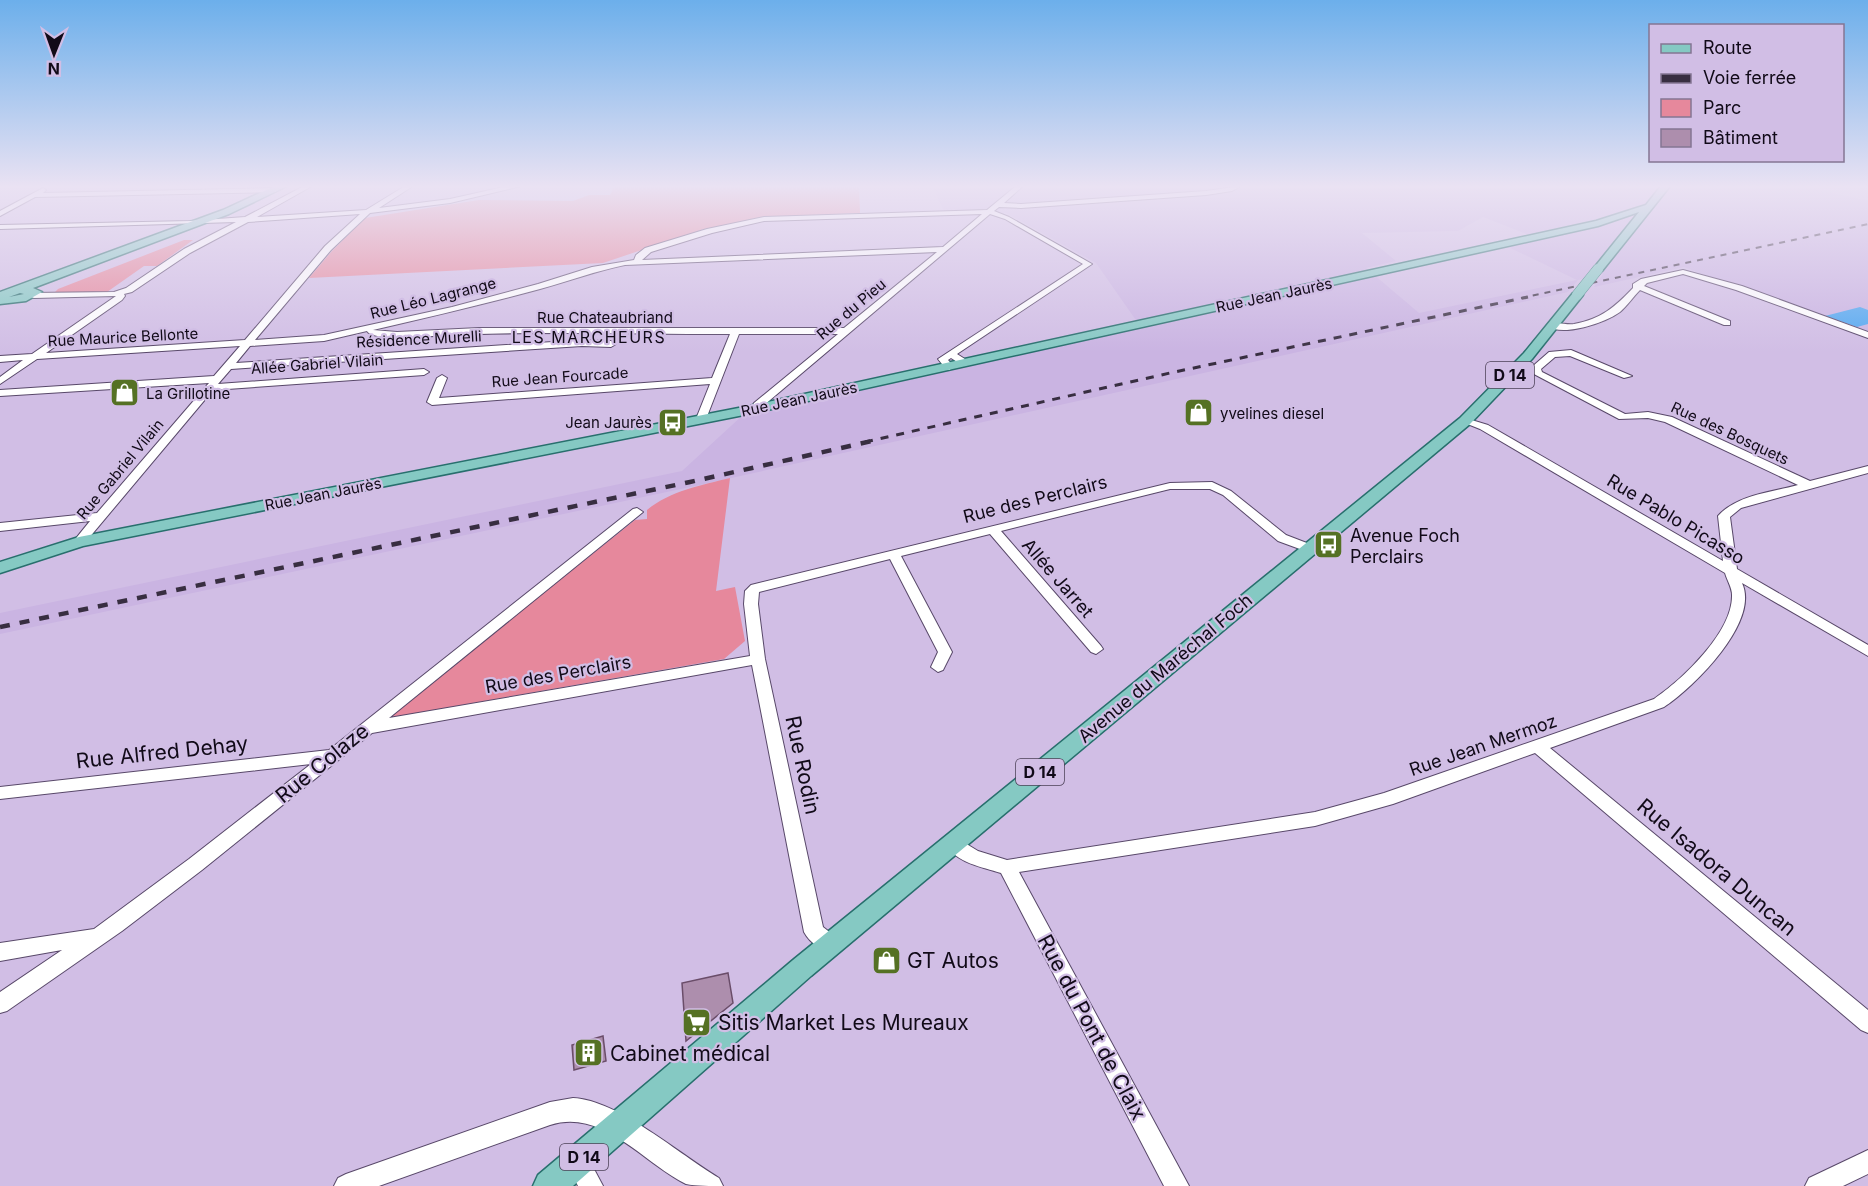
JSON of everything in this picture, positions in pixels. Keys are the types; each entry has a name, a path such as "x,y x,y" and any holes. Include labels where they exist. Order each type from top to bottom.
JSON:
{"main road":[{"path":"18,295 153,241"},
{"path":"154,245 161,241"},
{"path":"1,298 35,294 164,241"},
{"name":"Rue Jean Jaurès","path":"1,569 80,542 759,408 950,360 965,363 1515,241"},
{"name":"Avenue du Maréchal Foch","path":"549,1186 584,1174 618,1128 830,944 955,844 993,810 1184,655 1308,548 1465,421 1528,356 1622,241"}],"street":[{"path":"35,294 117,294 133,288 205,241"},
{"name":"Rue Gabriel Vilain","path":"80,542 335,241"},
{"path":"638,262 639,257 648,250 676,241"},
{"name":"Rue du Pieu","path":"759,408 758,405 955,241"},
{"path":"950,360 1088,264 1048,241"},
{"name":"Rue Léo Lagrange","path":"249,345 371,332 384,326 541,286 592,270 638,262 945,249"},
{"path":"1551,326 1573,327 1600,320 1617,310 1636,286 1660,276 1683,272 1694,273 1868,335"},
{"path":"1636,286 1727,323"},
{"path":"0,381 121,296 117,294"},
{"path":"701,419 736,330"},
{"name":"Rue Chateaubriand","path":"371,332 397,335 479,331 845,331"},
{"name":"Résidence Murelli","path":"229,366 582,343 611,344"},
{"name":"Rue Maurice Bellonte","path":"0,358 249,345"},
{"name":"Rue des Bosquets","path":"1627,376 1571,353 1551,354 1536,368 1538,373 1623,417 1648,415 1668,419 1808,485"},
{"name":"Allée Gabriel Vilain","path":"0,393 424,372"},
{"name":"Rue Jean Fourcade","path":"442,378 432,402 716,381"},
{"name":"Rue Pablo Picasso","path":"1465,421 1484,427 1868,651"},
{"name":"Rue Jean Mermoz","path":"955,844 972,856 1007,867 1075,859 1315,819 1387,799 1659,704 1678,690 1730,625 1739,594 1731,573 1724,516 1737,505 1868,469"},
{"name":"Rue des Perclairs","path":"756,588 1170,486 1193,484 1212,485 1227,493 1282,538 1308,548"},
{"name":"Rue Colaze","path":"0,1004 98,936 237,831 533,591 637,512"},
{"path":"0,527 103,516"},
{"name":"Allée Jarret","path":"993,530 1096,649"},
{"path":"894,554 945,652 938,667"},
{"name":"Rue Rodin","path":"756,588 752,591 751,604 758,659 814,932 830,944"},
{"name":"Rue des Perclairs","path":"364,728 758,659"},
{"name":"Rue Isadora Duncan","path":"1537,746 1868,1023"},
{"name":"Rue Alfred Dehay","path":"0,793 330,756"},
{"name":"Rue du Pont de Claix","path":"1007,867 1177,1186"},
{"path":"0,952 98,936"},
{"path":"346,1186 558,1111 581,1110 618,1128 711,1186"},
{"path":"1817,1186 1868,1162"}],"shaded area":[{"path":"1057,241 1372,241 1396,261 1366,268 1419,313 1577,280 1506,246 1524,241 1868,241 1868,336 1684,267 1594,287 1603,274 1578,280 1568,292 695,486 0,634 0,613 682,471 744,414 1140,326 1096,263"}],"green space":[{"path":"181,241 191,241 157,266 144,266 107,292 55,292"},
{"path":"342,241 667,241 603,263 309,278"},
{"path":"730,478 716,591 735,587 745,641 724,659 393,717 394,712 635,520 647,519 647,510 656,503 687,490"}],"water":[{"path":"1860,307 1868,310 1868,324 1857,327 1825,316"}],"building":[{"name":"Sitis Market Les Mureaux","path":"728,973 733,1003 686,1041 682,983"},
{"name":"Cabinet médical","path":"603,1036 606,1061 574,1070 572,1045"}],"railway":[{"path":"1521,298 1787,241"},
{"path":"865,442 1170,373 1528,297"},
{"path":"0,627 690,482 872,441"}],"place":[{"name":"La Grillotine","path":"125,393"},
{"name":"yvelines diesel","path":"1199,413"},
{"name":"Jean Jaurès","path":"673,422"},
{"name":"Avenue Foch Perclairs","path":"1329,545"},
{"name":"GT Autos","path":"886,960"},
{"name":"Sitis Market Les Mureaux","path":"697,1022"},
{"name":"Cabinet médical","path":"589,1053"}],"district":[{"name":"LES MARCHEURS","path":"589,337"}]}
